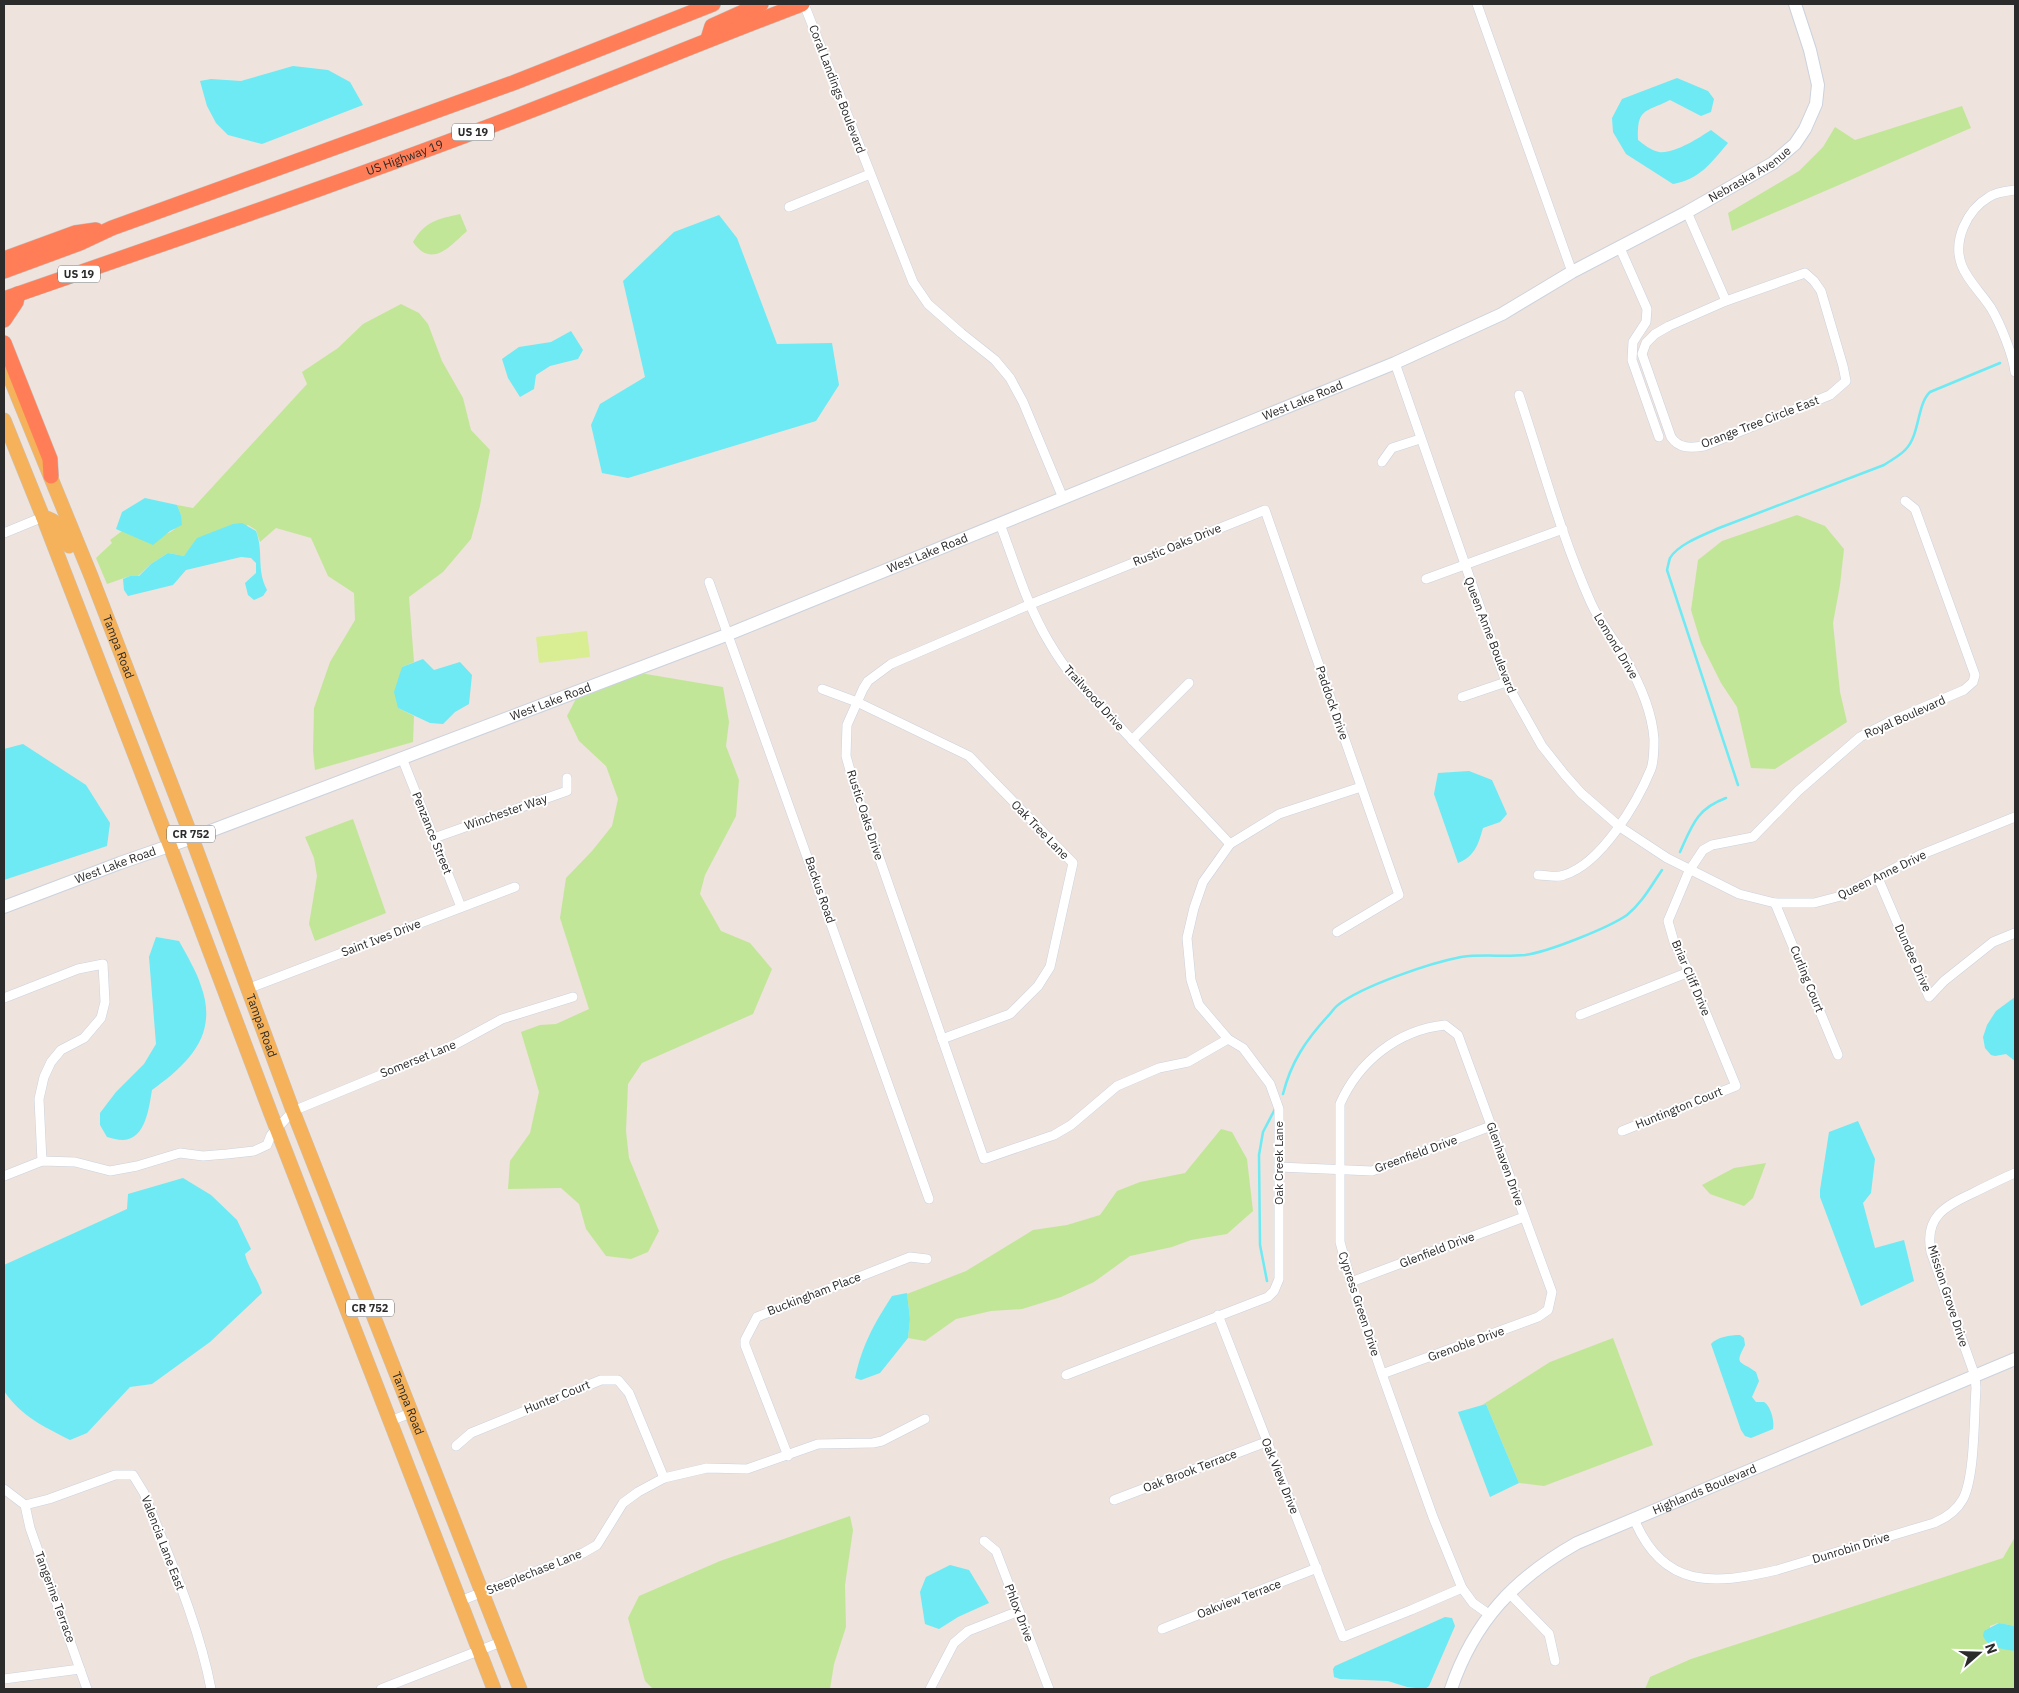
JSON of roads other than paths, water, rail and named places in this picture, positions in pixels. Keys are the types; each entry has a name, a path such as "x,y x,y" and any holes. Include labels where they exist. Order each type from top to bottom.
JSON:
{"highway":[{"name":"US 19","path":"4,271 80,243 112,228 513,83 713,4"},
{"path":"708,39 712,26 761,4"},
{"name":"US Highway 19","path":"11,296 140,253 415,153 563,98 708,39 803,4"},
{"path":"4,259 76,233 112,228"},
{"path":"4,320 16,302 11,296"},
{"path":"4,343 50,460 51,476"}],"main road":[{"name":"Tampa Road","path":"4,363 100,600 192,838 293,1111 520,1689"},
{"name":"Tampa Road","path":"4,420 44,517 170,846 274,1132 390,1421 494,1689"},
{"path":"44,517 52,518 63,531 79,571 100,600"}],"street":[{"name":"Coral Landings Boulevard","path":"803,4 913,282 919,292 947,321 994,360 1010,378 1023,402 1063,498"},
{"path":"1477,4 1572,272"},
{"name":"Nebraska Avenue","path":"1572,272 1687,212 1774,163 1794,144 1805,129 1816,104 1818,85 1810,50 1795,4"},
{"path":"789,207 870,174"},
{"path":"2015,190 1990,196 1972,210 1963,228 1959,244 1962,266 1992,309 2014,362 2015,372"},
{"path":"1687,212 1726,301"},
{"path":"1620,248 1646,309 1646,322 1634,342 1632,360 1660,437"},
{"name":"West Lake Road","path":"4,907 192,838 729,634 1395,363 1502,314 1572,272"},
{"name":"Orange Tree Circle East","path":"1805,274 1814,281 1821,291 1846,381 1830,395 1704,446 1689,448 1675,442 1671,437 1642,354 1646,343 1655,334 1726,301 1805,274"},
{"name":"Queen Anne Boulevard","path":"1395,363 1506,682 1542,746 1581,792 1620,827 1689,871"},
{"name":"Lomond Drive","path":"1519,395 1563,529 1591,602 1639,686 1650,715 1654,740 1652,763 1620,827 1596,856 1581,868 1563,876 1538,875"},
{"path":"1382,462 1392,448 1420,439"},
{"name":"Royal Boulevard","path":"1689,871 1699,854 1707,846 1747,840 1757,834 1798,791 1860,736 1964,690 1973,682 1975,675 1932,552 1914,509 1905,501"},
{"name":"Rustic Oaks Drive","path":"1228,1039 1188,1062 1159,1068 1117,1086 1071,1125 1054,1135 984,1159 855,788 846,756 847,726 868,682 890,664 1031,604 1265,510"},
{"name":"Paddock Drive","path":"1265,510 1399,895 1337,932"},
{"path":"4,533 44,517"},
{"name":"Trailwood Drive","path":"1000,524 1031,604 1048,640 1073,678 1230,844"},
{"path":"1426,579 1563,529"},
{"name":"Backus Road","path":"709,582 929,1200"},
{"path":"1462,697 1506,682"},
{"path":"1132,740 1189,683"},
{"path":"822,689 857,702"},
{"name":"Oak Tree Lane","path":"857,702 969,756 1073,863 1050,967 1038,986 1010,1014 942,1039"},
{"name":"Penzance Street","path":"402,758 461,908"},
{"name":"Winchester Way","path":"434,838 567,791 567,778"},
{"name":"Oak Creek Lane","path":"1066,1375 1268,1297 1274,1291 1279,1279 1279,1109 1270,1084 1243,1048 1228,1039 1199,1005 1191,980 1187,938 1194,908 1203,882 1230,844 1279,814 1361,787"},
{"name":"Queen Anne Drive","path":"1689,871 1739,894 1775,902 1814,904 1841,896 1920,855 2015,817"},
{"name":"Briar Cliff Drive","path":"1689,871 1668,921 1674,942 1689,972 1736,1086"},
{"name":"Dundee Drive","path":"1878,878 1929,996 1944,981 1993,942 2015,933"},
{"name":"Saint Ives Drive","path":"247,989 515,887"},
{"name":"Curling Court","path":"1775,902 1838,1055"},
{"path":"4,998 78,969 103,964 105,1002 101,1018 84,1038 61,1050 51,1062 44,1077 39,1099 42,1161 4,1176"},
{"path":"1580,1014 1689,972"},
{"name":"Somerset Lane","path":"42,1161 74,1162 110,1171 137,1166 180,1153 204,1156 254,1151 267,1145 274,1132 293,1111 456,1044 502,1019 573,997"},
{"name":"Glenhaven Drive","path":"1445,1025 1458,1035 1552,1292 1548,1310"},
{"name":"Cypress Green Drive","path":"1445,1025 1432,1026 1395,1040 1378,1052 1348,1086 1340,1104 1340,1242 1351,1282 1382,1374 1433,1517 1462,1588 1473,1602 1490,1615"},
{"name":"Huntington Court","path":"1622,1131 1736,1086"},
{"name":"Greenfield Drive","path":"1279,1168 1372,1171 1491,1126"},
{"name":"Mission Grove Drive","path":"1975,1376 1931,1252 1930,1228 1937,1216 1949,1204 2015,1173"},
{"name":"Glenfield Drive","path":"1351,1282 1524,1217"},
{"name":"Buckingham Place","path":"788,1456 745,1345 745,1340 757,1317 910,1256 927,1259"},
{"name":"Grenoble Drive","path":"1382,1374 1538,1317 1548,1310"},
{"name":"Oak View Drive","path":"1218,1315 1343,1637 1462,1588"},
{"name":"Highlands Boulevard","path":"1451,1689 1457,1671 1468,1649 1490,1615 1509,1592 1532,1571 1555,1555 1577,1543 2015,1359"},
{"name":"Dunrobin Drive","path":"1634,1519 1646,1545 1666,1565 1686,1575 1711,1578 1754,1575 1777,1570 1934,1523 1948,1516 1958,1506 1967,1489 1975,1398 1975,1376"},
{"name":"Hunter Court","path":"456,1446 471,1433 601,1380 618,1380 629,1393 664,1478"},
{"path":"390,1421 411,1413"},
{"name":"Steeplechase Lane","path":"460,1601 583,1553 597,1545 623,1503 638,1492 664,1478 707,1468 747,1469 818,1444 872,1443 925,1419"},
{"name":"Oak Brook Terrace","path":"1114,1500 1266,1442"},
{"name":"Valencia Lane East","path":"26,1505 49,1499 116,1475 133,1475 144,1493 190,1614 200,1644 211,1689"},
{"path":"4,1488 26,1505"},
{"name":"Tangerine Terrace","path":"26,1505 30,1528 87,1689"},
{"name":"Phlox Drive","path":"984,1541 996,1551 1049,1689"},
{"name":"Oakview Terrace","path":"1162,1629 1317,1568"},
{"path":"1509,1592 1549,1634 1555,1661"},
{"path":"930,1689 954,1643 968,1630 1019,1611"},
{"path":"381,1689 501,1642"},
{"path":"4,1679 80,1669"}],"water":[{"path":"293,66 328,70 350,82 363,105 262,144 228,135 216,123 207,106 200,81 211,79 241,81"},
{"path":"1677,78 1708,91 1714,99 1711,112 1701,116 1670,100 1644,113 1639,122 1638,140 1653,150 1665,152 1686,145 1711,130 1728,143 1698,174 1690,179 1673,184 1626,154 1613,132 1612,118 1622,99"},
{"path":"719,215 737,238 777,344 832,343 839,385 816,421 628,478 602,473 591,425 600,404 645,377 623,281 674,232"},
{"path":"571,331 583,350 578,359 550,366 536,375 534,389 520,397 508,378 502,359 519,347 551,342"},
{"path":"145,498 177,505 181,515 182,525 170,531 153,545 116,529 122,512"},
{"path":"242,523 256,531 260,546 262,575 267,590 263,596 254,600 248,595 245,583 256,573 256,563 251,558 241,557 186,570 173,585 128,596 124,590 123,579 130,576 139,576 151,564 168,553 184,556 197,538 233,524"},
{"path":"423,659 434,670 460,662 472,675 469,704 455,712 443,724 430,723 398,708 394,692 402,667"},
{"path":"23,744 86,785 110,823 107,846 4,880 4,749"},
{"path":"1469,771 1492,780 1507,814 1500,822 1483,828 1475,849 1468,857 1458,863 1434,794 1438,773"},
{"path":"156,937 179,941 194,969 206,1003 206,1019 203,1034 197,1047 188,1059 152,1090 148,1113 137,1134 123,1140 107,1137 100,1125 100,1113 116,1092 144,1064 156,1044 149,957"},
{"path":"2015,997 2015,1061 2006,1054 1991,1055 1985,1048 1983,1037 1987,1025 1996,1011"},
{"path":"1858,1121 1875,1159 1871,1193 1863,1203 1875,1248 1904,1240 1914,1281 1861,1306 1820,1197 1829,1132"},
{"path":"183,1178 211,1195 237,1220 251,1249 245,1254 248,1264 262,1293 210,1342 152,1384 130,1387 87,1433 70,1440 26,1414 18,1408 4,1391 4,1265 127,1209 128,1194"},
{"path":"907,1293 910,1319 908,1338 880,1373 861,1380 855,1378 865,1345 892,1296"},
{"path":"1740,1335 1744,1338 1745,1345 1739,1360 1756,1372 1759,1381 1752,1397 1756,1402 1764,1402 1766,1404 1772,1415 1773,1423 1773,1429 1751,1438 1745,1436 1741,1430 1711,1344 1724,1337"},
{"path":"1486,1404 1519,1483 1490,1497 1458,1412"},
{"path":"950,1565 969,1570 989,1603 958,1617 939,1629 925,1624 920,1592 926,1577"},
{"path":"1445,1617 1452,1618 1455,1626 1429,1686 1425,1689 1407,1687 1388,1681 1340,1679 1334,1677 1333,1669 1335,1666"},
{"path":"1999,1623 2015,1626 2015,1651 2001,1649 1985,1640 1983,1636 1984,1631"}],"waterway":[{"path":"1738,785 1667,570 1670,558 1679,548 1700,536 1884,465 1901,454 1911,443 1923,404 1930,392 2000,363"},
{"path":"1680,852 1692,826 1701,813 1716,802 1726,798"},
{"path":"1283,1094 1290,1072 1306,1043 1335,1008 1349,998 1397,976 1448,960 1469,956 1525,955 1578,939 1627,915 1642,900 1662,870"},
{"path":"1267,1281 1260,1245 1259,1155 1263,1132 1275,1109"}]}
